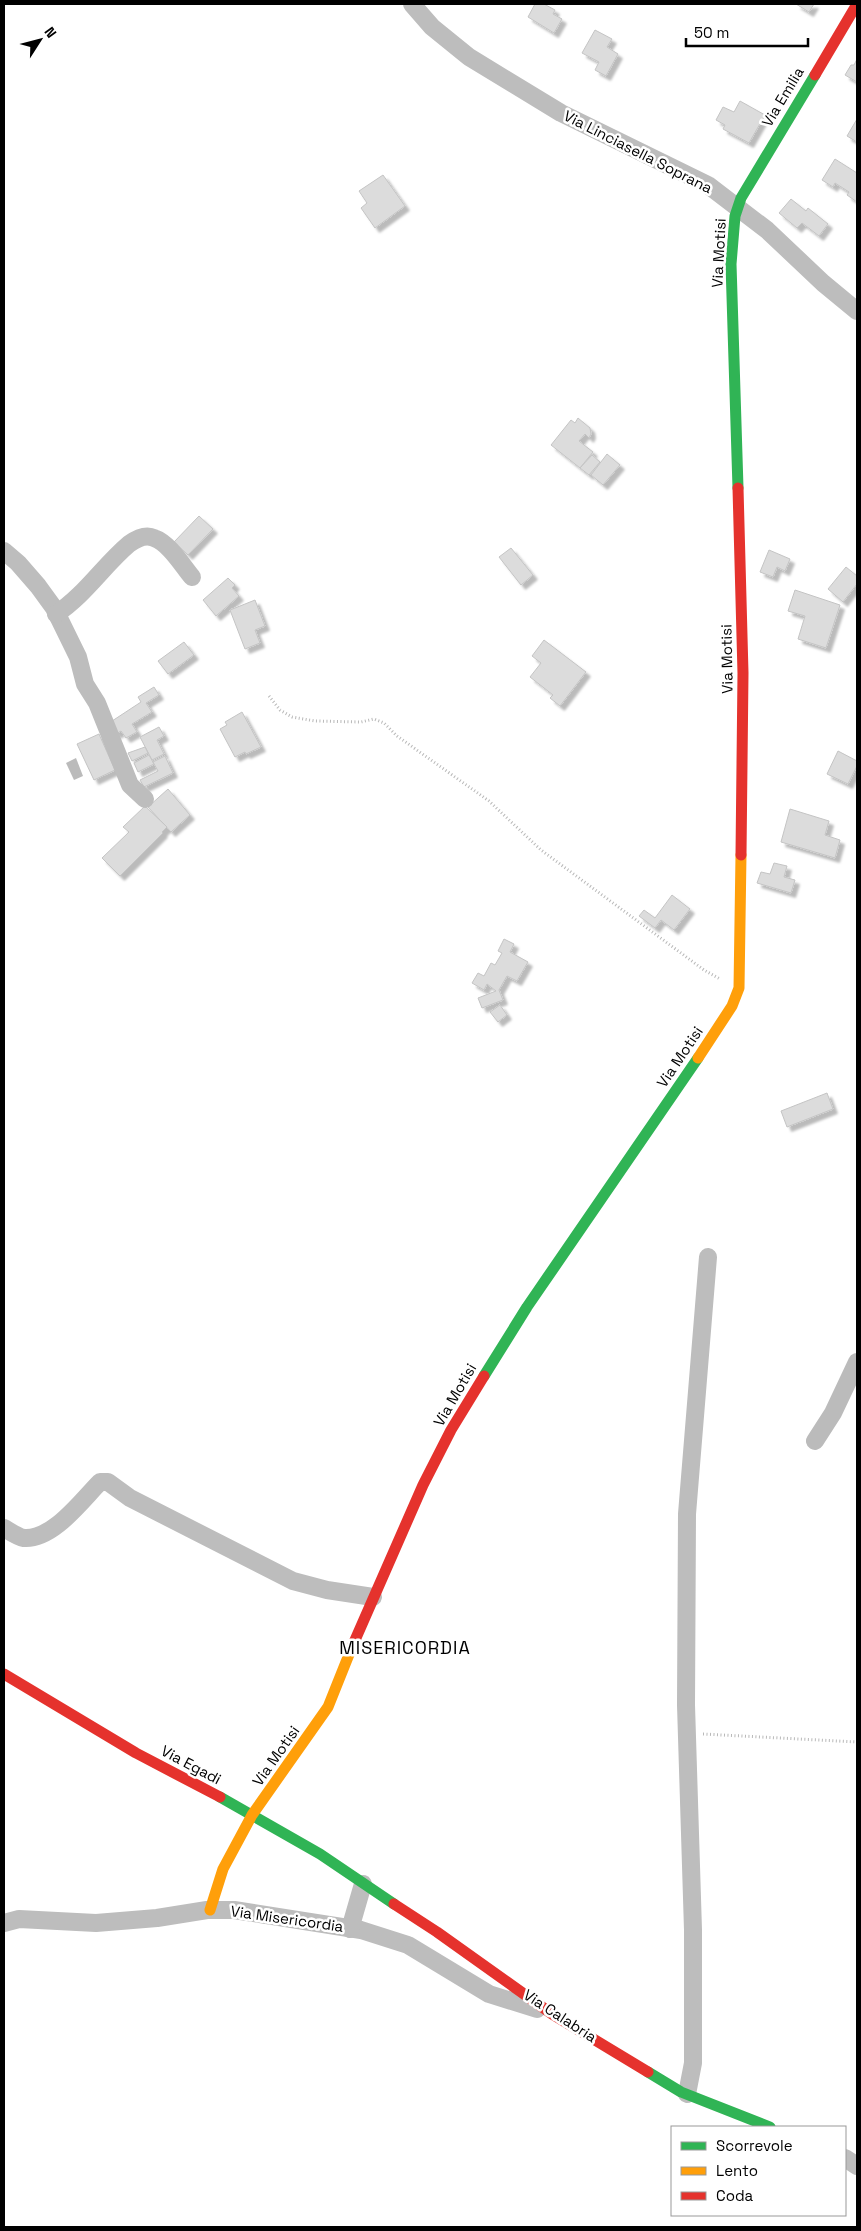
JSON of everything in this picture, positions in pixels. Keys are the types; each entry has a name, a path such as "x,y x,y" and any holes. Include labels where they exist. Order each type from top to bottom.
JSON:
{"street":[{"name":"Via Linciasella Soprana","path":"412,4 432,27 469,57 561,113 708,185 767,230 823,283 857,311"},
{"name":"Via Emilia","path":"738,207 746,190 857,4"},
{"name":"Via Motisi","path":"209,1910 223,1869 252,1815 328,1707 373,1597 423,1485 451,1430 527,1307 688,1074 732,1006 738,988 743,673 731,264 735,216 738,207"},
{"path":"56,614 67,607 91,585 130,543 141,537 153,537 162,542 192,576"},
{"path":"4,552 18,563 38,586 56,614 78,658 85,684 97,704 130,785 145,799"},
{"path":"687,2094 693,2063 693,1987 687,1733 687,1514 708,1257"},
{"path":"4,1528 24,1538 43,1534 59,1525 100,1482 108,1482 130,1498 293,1581 327,1590 373,1597"},
{"name":"Via Egadi","path":"4,1674 136,1753 320,1854 363,1884"},
{"path":"350,1929 363,1884"},
{"name":"Via Calabria","path":"363,1884 436,1932 552,2014 687,2094 767,2126"},
{"name":"Via Misericordia","path":"4,1923 19,1919 96,1923 157,1918 209,1910 234,1910 350,1929 408,1945 489,1994 552,2014"},
{"path":"846,2159 857,2166"}],"path":[{"path":"269,696 280,710 292,717 314,721 361,722 374,719 384,723 397,736 489,801 541,850 704,970 738,988"},
{"path":"687,1733 857,1742"}],"shaded area":[{"path":"76,758 83,776 74,780 66,763"}],"building":[{"path":"535,4 544,4 555,10 553,14 562,19 554,33 528,17"},
{"path":"796,4 814,4 809,12"},
{"path":"595,30 612,39 607,47 618,54 606,76 595,70 599,62 582,53"},
{"path":"857,59 857,82 845,75"},
{"path":"740,101 765,115 749,143 723,129 725,125 716,120 723,107 734,112"},
{"path":"857,119 857,142 847,136"},
{"path":"835,159 857,173 857,202 847,195 849,192 835,183 833,187 822,180"},
{"path":"383,175 405,206 375,228 361,208 367,203 359,191"},
{"path":"791,199 806,211 808,208 828,224 819,236 802,223 797,228 779,213"},
{"path":"578,418 590,428 591,434 589,438 585,434 579,441 593,452 580,468 551,445 571,420 575,423"},
{"path":"607,454 620,465 603,485 591,475"},
{"path":"592,455 600,462 589,475 580,468"},
{"path":"199,516 213,529 188,555 174,542"},
{"path":"511,548 533,575 521,585 499,557"},
{"path":"769,550 790,559 785,571 777,567 773,577 760,572"},
{"path":"846,567 857,576 857,584 843,602 828,589"},
{"path":"228,578 235,585 232,588 239,596 216,616 203,600"},
{"path":"795,590 840,605 826,648 798,639 805,616 788,611"},
{"path":"255,600 265,626 255,630 260,643 245,649 230,610"},
{"path":"544,640 586,672 560,706 550,698 553,695 530,677 541,663 532,656"},
{"path":"184,642 194,655 168,674 158,661"},
{"path":"154,687 159,695 146,703 152,712 132,724 137,732 126,738 121,731 116,734 109,723 141,702 138,697"},
{"path":"242,712 261,747 235,757 220,729 227,725 225,722"},
{"path":"159,727 164,736 157,740 164,754 152,760 140,737"},
{"path":"99,734 115,770 94,780 77,744"},
{"path":"145,747 148,753 132,761 128,753"},
{"path":"838,751 857,761 857,766 848,784 827,774"},
{"path":"149,755 154,764 138,772 134,763"},
{"path":"165,756 173,773 144,787 140,780 158,771 153,762"},
{"path":"168,789 190,815 171,832 148,807"},
{"path":"145,806 167,827 120,876 102,858 129,832 123,827"},
{"path":"790,809 829,821 825,835 840,840 835,858 781,842"},
{"path":"774,863 787,866 784,877 795,880 791,893 757,883 761,872 770,874"},
{"path":"672,895 690,909 674,930 661,920 655,928 639,916 644,910 655,918"},
{"path":"504,939 514,944 510,952 528,962 517,981 507,976 499,990 503,1000 482,1008 478,998 496,991 487,984 484,990 472,983 478,973 484,976 491,963 495,965 502,953 498,951"},
{"path":"500,1005 507,1015 498,1022 490,1012"},
{"path":"827,1093 833,1109 787,1127 781,1111"}],"waterway":[{"path":"815,1441 833,1413 857,1362"}],"traffic: fast":[{"path":"738,488 731,264 735,216 741,198 815,75"},
{"path":"484,1376 527,1307 698,1058"},
{"path":"220,1797 320,1854 394,1904"},
{"path":"648,2072 681,2092 767,2126"}],"traffic: slow":[{"path":"698,1058 732,1006 739,988 741,855"},
{"path":"210,1910 223,1869 252,1815 328,1707 352,1647"}],"traffic: jam":[{"path":"815,75 857,4"},
{"path":"738,488 743,673 741,855"},
{"path":"352,1647 423,1485 451,1430 484,1376"},
{"path":"4,1674 136,1753 220,1797"},
{"path":"394,1904 437,1932 552,2014 648,2072"}],"district":[{"name":"MISERICORDIA","path":"405,1648"}]}
